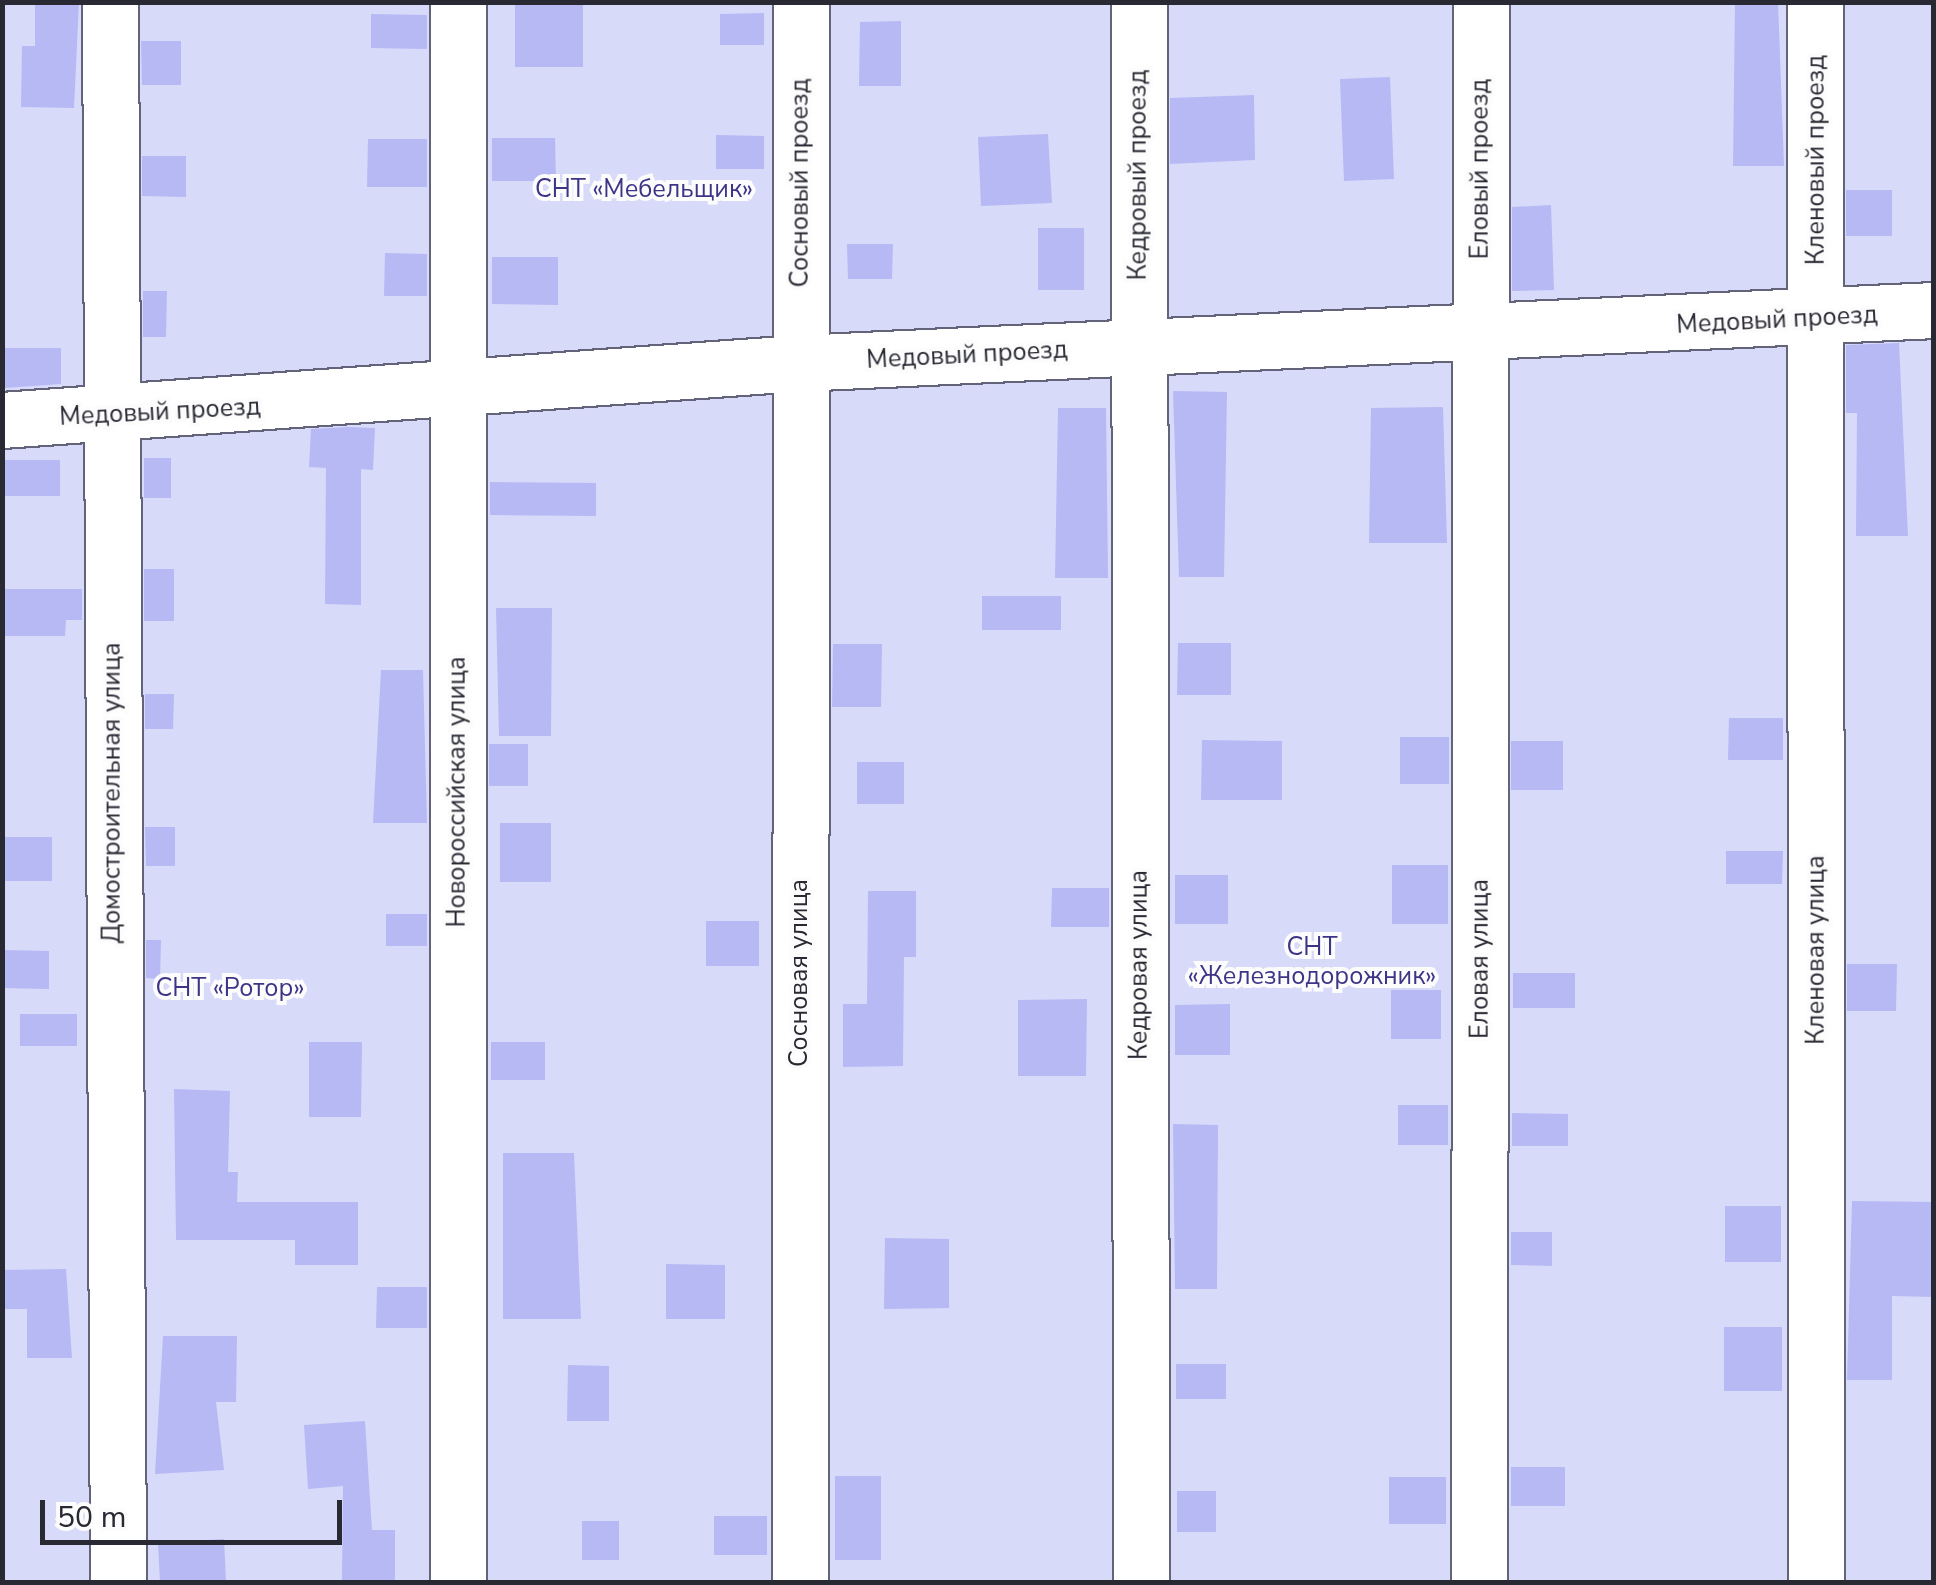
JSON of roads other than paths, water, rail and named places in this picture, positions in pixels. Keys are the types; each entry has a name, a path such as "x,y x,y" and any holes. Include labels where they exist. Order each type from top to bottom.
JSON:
{"street":[{"name":"Домостроительная улица","path":"110,2 109,416 118,1582"},
{"name":"Новороссийская улица","path":"458,2 458,1582"},
{"name":"Сосновый проезд","path":"798,363 801,2"},
{"name":"Кедровый проезд","path":"1137,348 1139,2"},
{"name":"Еловый проезд","path":"1480,2 1480,336"},
{"name":"Кленовый проезд","path":"1815,2 1816,318"},
{"name":"Медовый проезд","path":"2,420 456,393 798,363 1480,336 1934,310"},
{"name":"Кленовая улица","path":"1816,318 1816,1582"},
{"name":"Еловая улица","path":"1479,1582 1480,336"},
{"name":"Кедровая улица","path":"1137,348 1142,1582"},
{"name":"Сосновая улица","path":"798,363 800,1582"}],"park label":[{"name":"СНТ «Мебельщик»","path":"644,189"},
{"name":"СНТ «Железнодорожник»","path":"1312,962"},
{"name":"СНТ «Ротор»","path":"230,988"}]}
